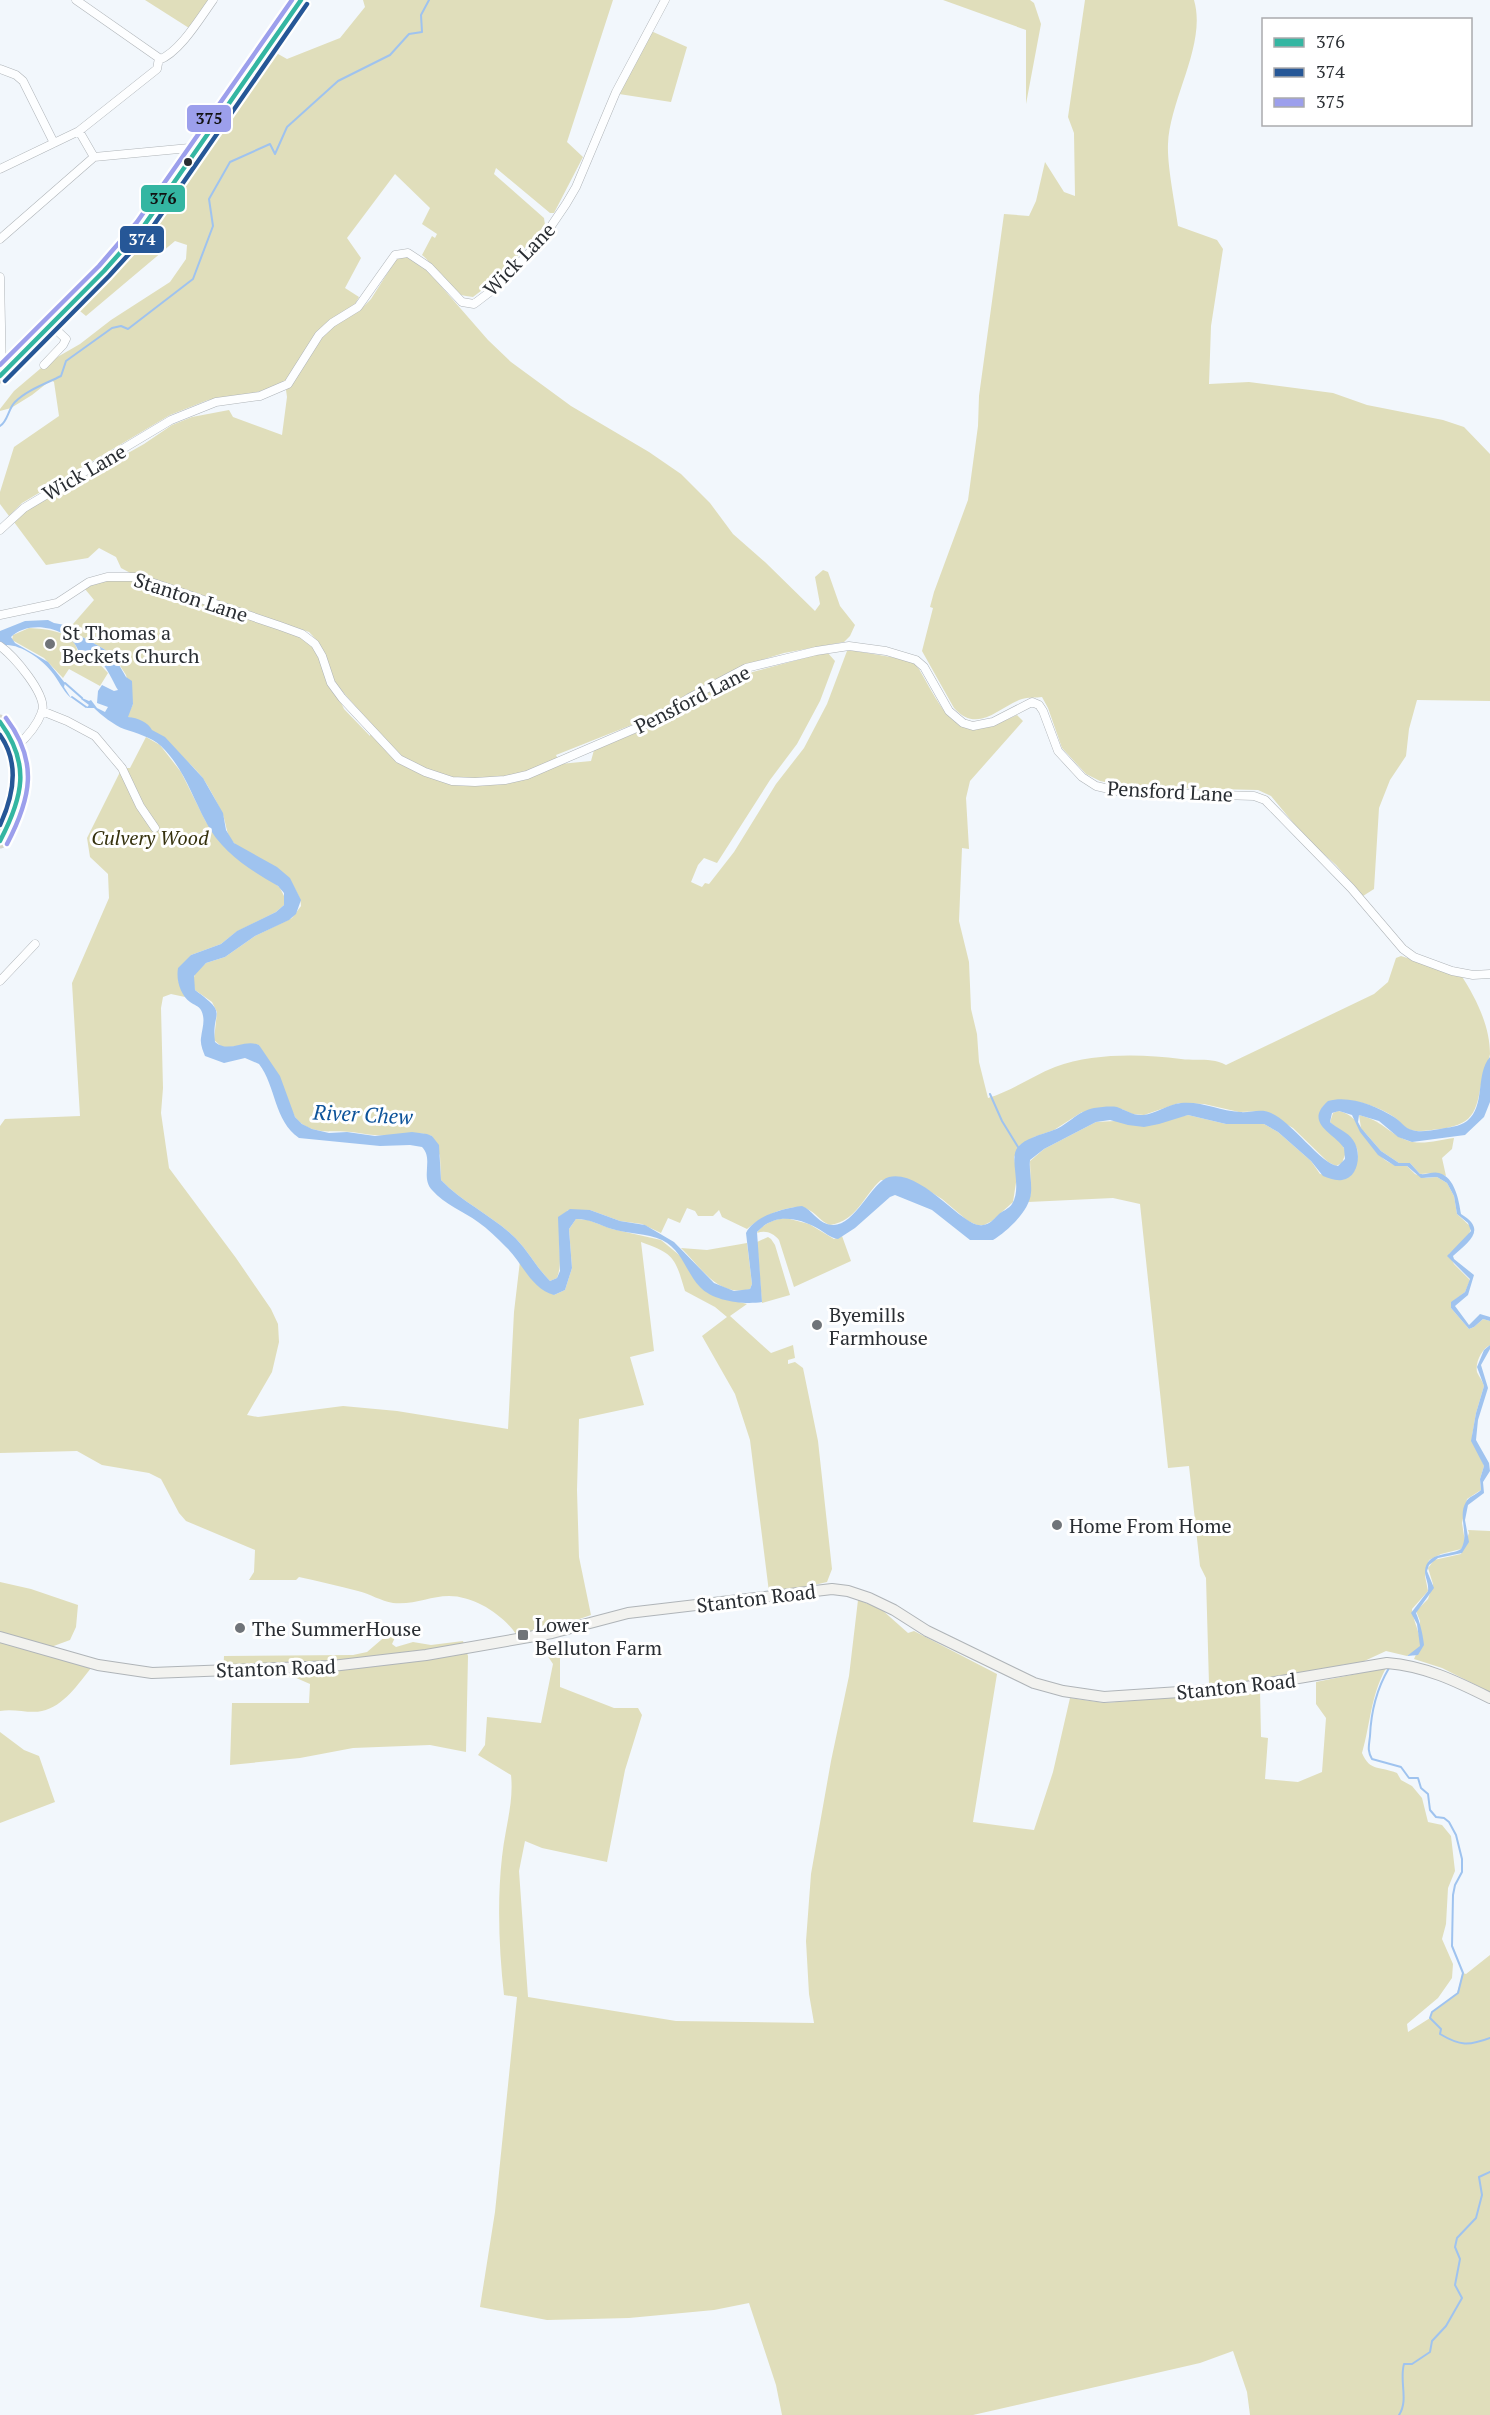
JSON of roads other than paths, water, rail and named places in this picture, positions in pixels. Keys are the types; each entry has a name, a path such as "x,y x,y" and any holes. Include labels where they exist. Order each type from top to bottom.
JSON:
{"highway":[{"path":"1,375 136,235 200,147 301,0"},
{"path":"0,722 17,746 21,770 18,796 11,819 0,841"}],"main road":[{"name":"Stanton Road","path":"0,1637 98,1665 152,1672 332,1666 426,1655 552,1633 628,1613 832,1589 848,1591 868,1598 994,1665 1034,1683 1063,1691 1104,1697 1240,1688 1387,1663 1406,1664 1430,1670 1490,1698"}],"street":[{"path":"76,0 152,52 159,60"},
{"path":"159,60 169,55 197,23 213,0"},
{"name":"Wick Lane","path":"0,530 24,508 171,420 216,402 260,396 288,384 319,335 332,323 358,307 395,255 408,253 429,267 456,298 467,304 474,304 499,285 543,238 576,187 616,92 665,0"},
{"path":"0,169 78,131 157,69 159,60"},
{"path":"0,69 16,75 23,81 54,143"},
{"path":"78,131 94,157"},
{"path":"0,239 94,157 200,147"},
{"path":"0,277 1,375"},
{"path":"44,366 66,339 50,324"},
{"name":"Stanton Lane","path":"0,615 57,603 89,582 107,577 136,577 280,626"},
{"name":"Pensford Lane","path":"280,626 302,634 315,644 322,656 331,684 399,759 425,772 452,781 475,783 527,775 648,723 746,668 816,651 849,646 906,656 924,667 949,711 963,723 973,726 993,722 1024,704 1032,702 1039,705 1058,751 1082,777 1096,786 1122,792 1254,796 1265,800 1351,888 1403,949 1414,957 1452,971 1473,975 1490,974"},
{"path":"3,648 26,673 40,697 42,711 27,737 17,746"},
{"path":"42,711 95,736 122,768 140,806 155,828"},
{"path":"0,981 35,944"},
{"path":"24,956 31,963"}],"water":[{"name":"River Chew","path":"48,620 70,626 77,634 115,658 126,677 132,681 133,704 128,717 142,721 165,737 203,778 223,813 226,830 234,843 277,867 290,878 301,900 296,914 289,920 255,936 225,957 206,963 194,976 195,990 216,1009 215,1042 226,1047 248,1043 259,1045 280,1076 295,1117 312,1129 329,1133 347,1132 375,1136 412,1132 432,1136 439,1145 441,1180 511,1234 550,1281 557,1278 560,1271 558,1217 570,1209 590,1210 620,1221 645,1225 674,1242 714,1283 734,1291 750,1289 752,1284 746,1233 756,1222 778,1211 802,1206 823,1223 836,1225 853,1214 875,1188 889,1177 902,1177 915,1182 965,1218 975,1224 983,1225 991,1222 1012,1204 1016,1189 1014,1158 1018,1147 1029,1139 1056,1129 1082,1112 1094,1108 1117,1107 1133,1114 1143,1115 1176,1104 1189,1103 1233,1111 1267,1112 1288,1125 1331,1164 1338,1166 1345,1159 1344,1148 1319,1122 1321,1109 1328,1101 1345,1099 1371,1106 1415,1131 1457,1126 1473,1115 1479,1099 1485,1064 1490,1057 1490,1102 1484,1117 1465,1135 1412,1142 1398,1137 1379,1121 1359,1115 1358,1122 1381,1151 1399,1163 1410,1163 1420,1174 1434,1172 1449,1179 1457,1196 1461,1214 1473,1225 1474,1231 1469,1241 1453,1256 1474,1275 1468,1295 1455,1306 1469,1325 1480,1314 1490,1317 1490,1321 1483,1319 1469,1329 1451,1308 1451,1302 1465,1292 1470,1279 1447,1256 1471,1231 1468,1223 1457,1214 1454,1196 1447,1183 1437,1177 1421,1178 1407,1166 1395,1166 1378,1155 1360,1132 1352,1115 1339,1111 1332,1113 1330,1122 1351,1137 1356,1145 1358,1157 1352,1175 1342,1180 1323,1176 1311,1161 1278,1132 1264,1124 1226,1124 1188,1115 1144,1127 1110,1120 1096,1122 1044,1149 1030,1160 1030,1200 1011,1226 993,1240 970,1240 932,1210 895,1195 838,1239 802,1221 778,1219 757,1232 762,1302 746,1303 720,1299 706,1292 695,1281 675,1250 662,1240 576,1219 569,1229 572,1268 565,1290 554,1295 546,1292 533,1281 512,1253 489,1231 432,1190 427,1179 427,1157 422,1147 380,1146 299,1138 291,1131 280,1113 269,1082 259,1064 245,1058 224,1063 205,1056 201,1043 202,1014 200,1009 181,991 178,982 178,968 191,955 221,944 237,931 276,912 284,905 284,893 278,886 237,859 212,833 181,772 161,746 116,725 94,708 86,708 89,705 82,698 91,700 97,708 105,712 108,707 97,703 98,691 102,685 114,691 118,690 98,658 86,651 78,650 67,636 48,628 28,628 18,631 11,637 15,643 48,662 65,683 64,687 71,698 47,666 31,654 19,647 7,645 0,651 0,631 25,621"},
{"path":"1490,1345 1481,1365 1488,1388 1478,1420 1476,1440 1489,1463 1490,1471 1483,1482 1484,1493 1468,1505 1465,1520 1469,1542 1462,1553 1438,1558 1429,1565 1427,1571 1434,1588 1416,1613 1424,1645 1418,1655 1407,1656 1420,1646 1417,1624 1411,1613 1428,1591 1425,1571 1427,1565 1434,1557 1461,1549 1466,1502 1481,1490 1480,1479 1484,1466 1471,1441 1484,1386 1477,1367 1484,1350"}],"waterway":[{"path":"0,426 20,398 61,376 66,361 112,328 121,326 128,329 193,279 213,226 209,199 230,162 270,144 275,154 287,127 338,81 390,55 409,34 422,32 421,15 429,0"},
{"name":"River Chew","path":"65,683 82,698"},
{"name":"River Chew","path":"72,697 86,707"},
{"path":"990,1094 1002,1121 1018,1147"},
{"path":"1389,1668 1373,1709 1370,1756 1372,1759 1401,1767 1409,1778 1418,1778 1421,1788 1428,1794 1430,1810 1436,1817 1444,1818 1449,1822 1456,1835 1462,1859 1462,1872 1453,1895 1452,1946 1463,1973 1458,1993 1432,2012 1430,2018 1441,2029 1440,2034 1453,2041 1465,2044 1490,2038"},
{"path":"1399,2415 1404,2397 1404,2364 1412,2364 1430,2352 1432,2341 1446,2326 1462,2298 1455,2285 1460,2259 1455,2247 1457,2238 1476,2218 1482,2195 1479,2177 1490,2172"}],"place":[{"name":"St Thomas a Beckets Church","path":"50,644"},
{"name":"Byemills Farmhouse","path":"817,1325"},
{"name":"Home From Home","path":"1057,1525"},
{"name":"The SummerHouse","path":"240,1628"},
{"name":"Lower Belluton Farm","path":"523,1635"}],"park label":[{"name":"Culvery Wood","path":"150,837"}]}
